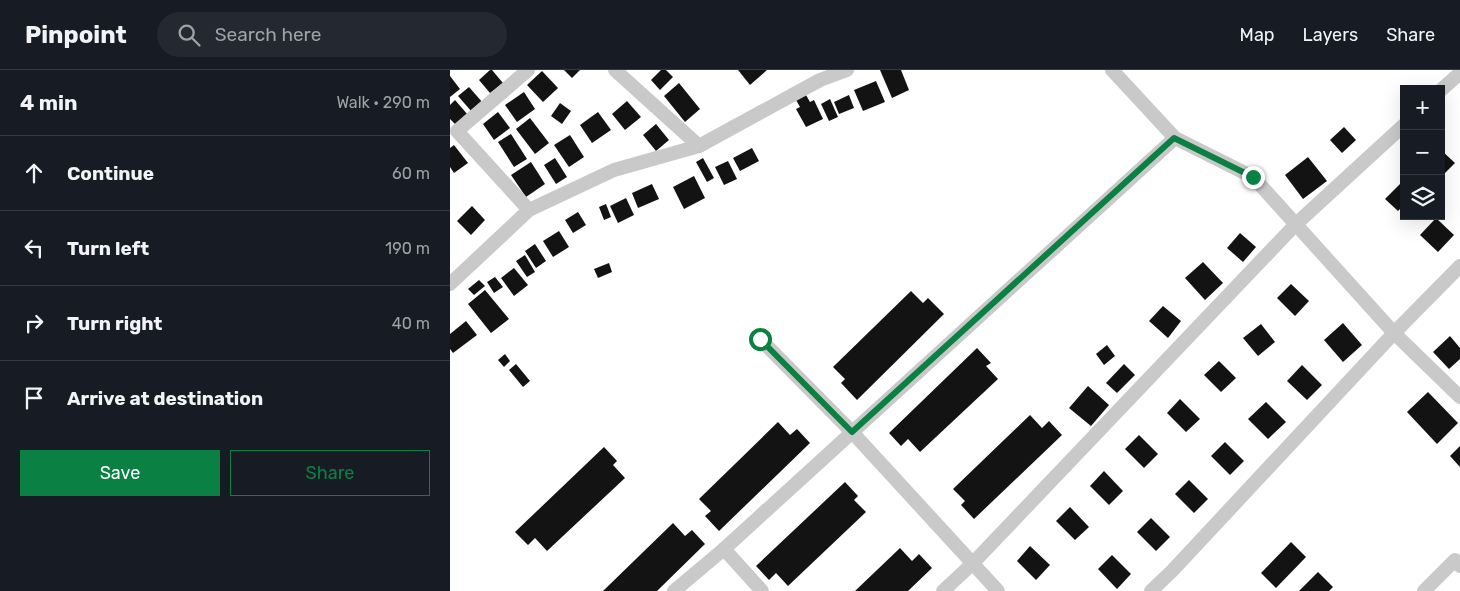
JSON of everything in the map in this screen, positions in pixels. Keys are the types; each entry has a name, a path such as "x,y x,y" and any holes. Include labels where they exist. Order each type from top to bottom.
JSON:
{"street":[{"path":"528,70 457,131 529,210"},
{"path":"615,70 699,146"},
{"path":"450,284 529,210 614,170 699,146 820,80 847,70"},
{"path":"1112,70 1174,138 1253,177 1394,332 1460,397"},
{"path":"1445,86 1460,73"},
{"path":"943,591 972,564 1296,224 1400,129"},
{"path":"674,591 724,549 1174,138"},
{"path":"1154,590 1394,332 1458,272"},
{"path":"760,339 852,432 998,591"},
{"path":"724,549 762,591"},
{"path":"1424,591 1454,560 1460,566"}],"building":[{"path":"490,70 503,83 490,93 479,80"},
{"path":"564,70 580,70 572,78"},
{"path":"661,70 666,70 673,77 660,90 651,80"},
{"path":"738,70 767,70 750,85"},
{"path":"880,70 901,70 909,90 892,98"},
{"path":"542,71 558,88 543,102 527,85"},
{"path":"450,76 460,89 450,97"},
{"path":"876,81 885,102 863,111 854,90"},
{"path":"679,83 700,109 685,122 664,96"},
{"path":"469,87 483,103 472,112 458,96"},
{"path":"524,92 535,109 517,122 505,105"},
{"path":"806,95 810,102 814,100 823,119 806,127 796,109 800,107 796,100"},
{"path":"849,95 854,108 839,114 834,102"},
{"path":"830,99 838,117 829,121 821,104"},
{"path":"455,100 468,115 457,126 450,119 450,105"},
{"path":"627,101 641,117 625,130 612,114"},
{"path":"560,103 571,111 562,124 551,116"},
{"path":"498,112 510,128 494,140 483,124"},
{"path":"598,112 611,130 592,143 580,125"},
{"path":"530,118 549,143 535,154 516,129"},
{"path":"656,124 669,140 656,151 643,135"},
{"path":"1344,127 1356,140 1342,153 1330,140"},
{"path":"511,134 527,159 514,167 498,142"},
{"path":"570,135 584,157 569,167 554,145"},
{"path":"454,145 468,163 454,173 450,167 450,148"},
{"path":"752,148 759,161 740,171 733,158"},
{"path":"1445,154 1455,163 1445,173"},
{"path":"1308,157 1327,181 1303,199 1285,175"},
{"path":"555,158 567,177 556,184 544,165"},
{"path":"703,158 714,178 707,182 696,162"},
{"path":"728,161 737,179 724,185 715,167"},
{"path":"531,162 545,184 526,197 511,175"},
{"path":"694,176 705,198 684,209 673,187"},
{"path":"652,184 659,199 638,208 632,193"},
{"path":"1400,184 1400,209 1398,211 1385,199"},
{"path":"626,198 634,215 618,223 610,206"},
{"path":"606,204 611,217 604,220 599,207"},
{"path":"472,206 485,220 471,235 457,221"},
{"path":"578,212 586,225 573,233 565,220"},
{"path":"1434,220 1438,220 1454,235 1438,252 1420,235"},
{"path":"559,231 569,247 553,257 543,241"},
{"path":"1240,233 1256,247 1243,262 1227,248"},
{"path":"535,244 546,261 536,268 525,251"},
{"path":"525,255 535,272 527,277 516,261"},
{"path":"1203,262 1223,283 1205,300 1185,278"},
{"path":"609,263 612,272 598,278 594,269"},
{"path":"514,268 528,285 514,296 501,278"},
{"path":"495,277 503,287 494,293 487,282"},
{"path":"479,280 485,286 474,295 468,289"},
{"path":"1291,284 1309,301 1295,316 1277,298"},
{"path":"485,290 509,319 491,333 468,304"},
{"path":"911,291 923,303 928,298 944,314 857,400 841,383 845,379 833,367"},
{"path":"1163,306 1181,321 1168,338 1149,321"},
{"path":"466,321 477,335 453,353 450,349 450,334"},
{"path":"1343,323 1362,345 1343,362 1324,340"},
{"path":"1261,324 1275,342 1258,356 1243,338"},
{"path":"1450,336 1460,348 1460,359 1449,369 1433,352"},
{"path":"1107,345 1115,356 1104,365 1096,354"},
{"path":"977,348 991,363 986,366 998,379 920,452 908,439 901,446 889,433"},
{"path":"505,354 510,361 504,367 498,360"},
{"path":"1219,361 1236,378 1221,392 1204,375"},
{"path":"516,364 530,381 523,387 509,370"},
{"path":"1124,364 1135,375 1117,393 1106,383"},
{"path":"1302,365 1322,385 1307,400 1287,381"},
{"path":"1088,386 1109,405 1091,426 1069,408"},
{"path":"1428,392 1458,423 1437,444 1407,412"},
{"path":"1180,399 1200,419 1186,432 1167,413"},
{"path":"1266,402 1286,422 1268,439 1248,419"},
{"path":"1030,415 1042,428 1049,421 1062,435 974,519 961,505 965,501 953,489"},
{"path":"778,422 790,435 797,429 810,443 719,531 705,516 711,511 699,499"},
{"path":"1139,435 1158,454 1144,468 1125,449"},
{"path":"1225,442 1244,461 1230,475 1211,456"},
{"path":"1460,446 1460,467 1450,456"},
{"path":"604,447 617,461 613,465 625,478 547,551 535,538 528,545 515,532"},
{"path":"1104,471 1123,491 1109,505 1090,486"},
{"path":"1189,480 1208,499 1194,513 1175,494"},
{"path":"845,482 858,496 854,500 866,512 788,586 776,573 769,580 756,566"},
{"path":"1070,507 1089,527 1075,540 1056,521"},
{"path":"1151,518 1170,537 1156,551 1137,532"},
{"path":"673,523 685,536 692,530 705,544 657,591 603,591"},
{"path":"1291,542 1306,557 1276,588 1261,573"},
{"path":"1030,546 1050,565 1036,580 1017,561"},
{"path":"900,548 912,561 919,554 932,568 908,591 855,591"},
{"path":"1112,555 1131,574 1117,589 1098,569"},
{"path":"1318,572 1333,587 1329,591 1299,591"}],"route":[{"path":"760,339 852,432 1174,138 1253,177"}]}
